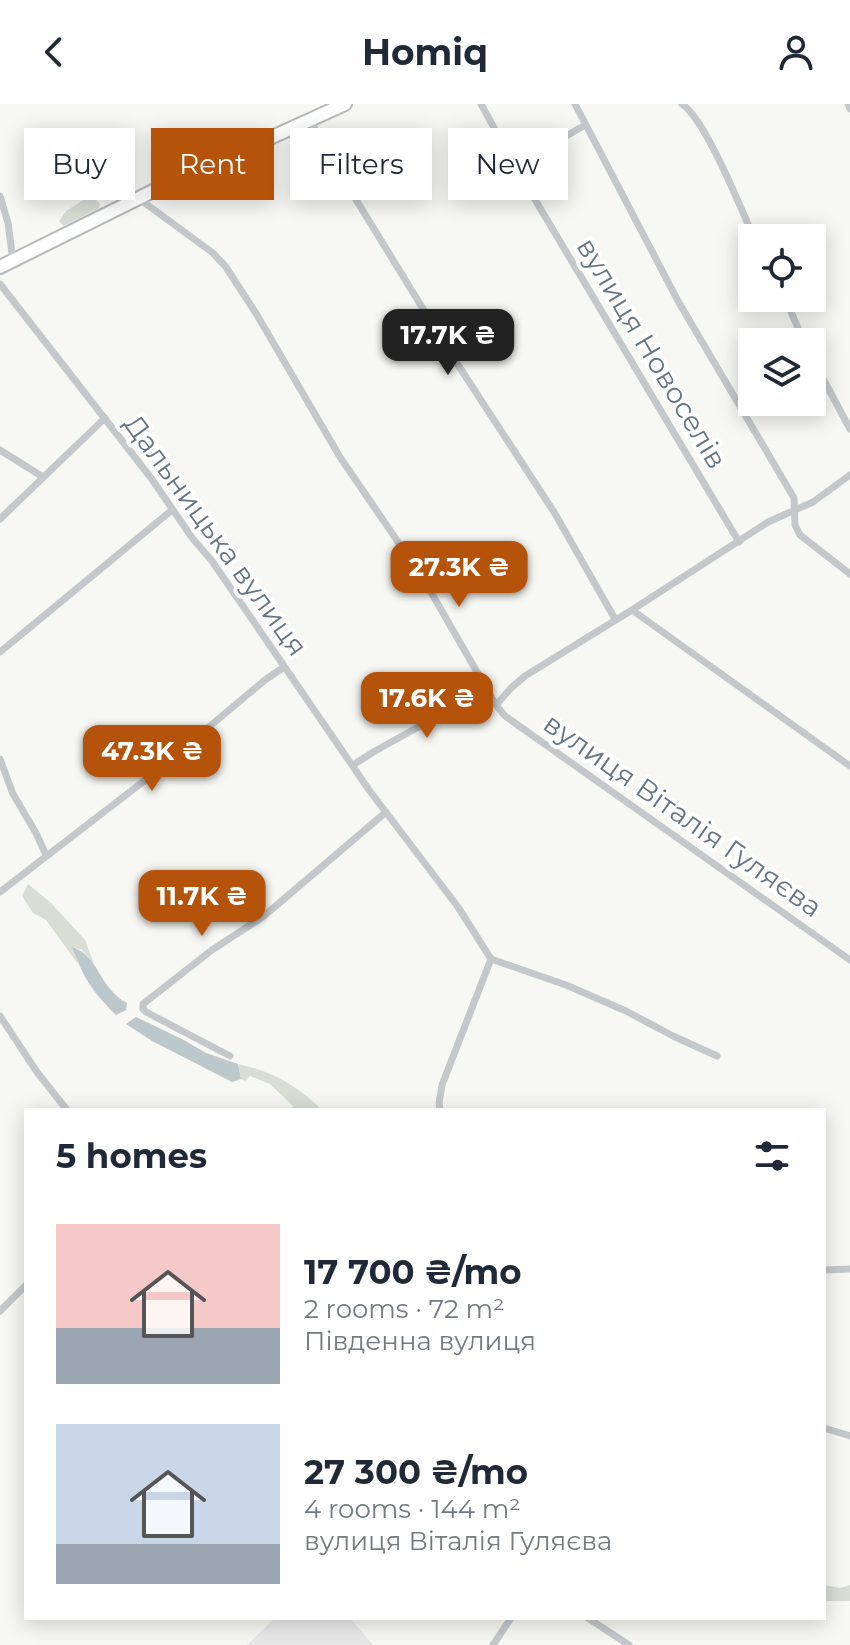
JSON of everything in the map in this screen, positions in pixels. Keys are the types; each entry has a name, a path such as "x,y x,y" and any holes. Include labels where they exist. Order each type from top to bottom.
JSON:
{"highway":[{"path":"0,267 138,198 345,104"}],"street":[{"name":"вулиця Новоселів","path":"481,104 494,128"},
{"path":"575,104 700,340 794,498 795,525 800,535 850,574"},
{"path":"682,104 692,111 748,224"},
{"path":"310,119 325,149 439,334 554,512 615,619"},
{"path":"568,135 585,125"},
{"path":"0,196 8,223 13,261"},
{"name":"вулиця Віталія Гуляєва","path":"138,198 213,253 226,267 340,457 424,580 505,716 850,960"},
{"name":"вулиця Новоселів","path":"535,200 739,542"},
{"name":"Дальницька вулиця","path":"0,284 212,561 386,812 458,907 491,959"},
{"path":"826,384 850,429"},
{"path":"0,519 105,418"},
{"path":"0,450 43,477"},
{"path":"496,705 525,676 768,522 813,502 850,475"},
{"path":"0,652 172,510"},
{"path":"632,610 850,766"},
{"path":"0,892 148,778 284,667"},
{"path":"353,765 487,689"},
{"path":"0,759 13,794 46,855"},
{"path":"230,1056 146,1012 143,1004 212,950 264,916 386,812"},
{"path":"440,1108 442,1085 491,959 566,985 717,1056"},
{"path":"0,1016 65,1108"},
{"path":"826,1270 850,1269"},
{"path":"0,1311 24,1287"},
{"path":"826,1429 850,1436"},
{"path":"493,1645 510,1620"},
{"path":"591,1620 629,1645"},
{"path":"604,1629 608,1620"}],"shaded area":[{"path":"83,200 96,200 100,204 99,208 64,226 59,221 66,211"},
{"path":"28,884 51,903 85,940 94,964 82,950 73,947 78,964 46,920 33,913 22,896"},
{"path":"72,947 92,961 110,989 127,1003 126,1010 116,1015 101,999 85,976"},
{"path":"136,1017 206,1053 238,1064 241,1079 232,1082 152,1041 126,1024"},
{"path":"238,1064 284,1081 320,1108 292,1108 293,1106 270,1084 250,1076 245,1081 241,1079"},
{"path":"826,1585 840,1588 850,1585 850,1601 826,1601"},
{"path":"273,1620 352,1620 373,1645 247,1645"}]}
